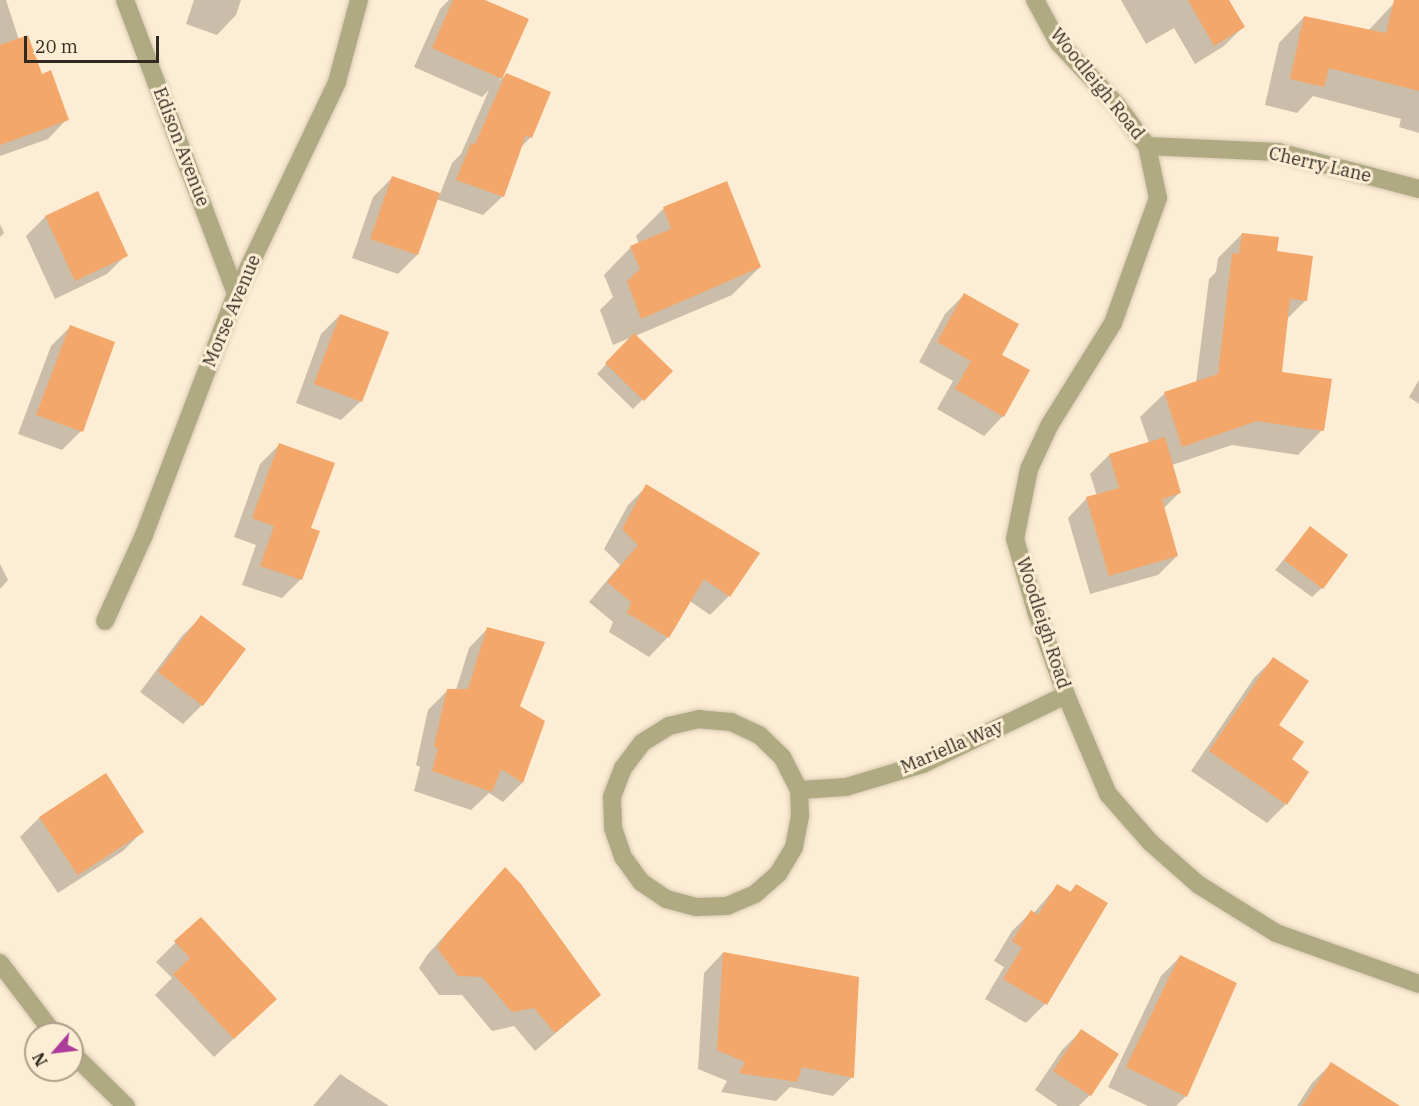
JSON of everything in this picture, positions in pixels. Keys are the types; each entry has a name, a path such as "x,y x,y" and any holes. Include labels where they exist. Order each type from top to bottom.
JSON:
{"street":[{"name":"Edison Avenue","path":"125,0 236,294"},
{"name":"Morse Avenue","path":"105,621 144,535 236,294 337,82 359,0"},
{"name":"Woodleigh Road","path":"1035,0 1058,42 1117,105 1147,146 1158,198 1113,322 1049,426 1029,469 1015,539 1036,611 1066,695 1108,794 1150,842 1199,885 1276,933 1419,984"},
{"name":"Cherry Lane","path":"1147,146 1278,152 1419,189"},
{"name":"Mariella Way","path":"799,790 846,787 923,764 1066,695"},
{"path":"699,719 731,722 759,735 782,757 799,790 800,816 794,847 778,874 755,894 727,906 696,907 666,899 641,882 623,857 613,828 612,797 623,768 642,743 669,726 699,719"},
{"path":"0,963 45,1022"},
{"path":"84,1065 126,1106"}],"building":[{"path":"453,0 485,0 529,19 502,79 432,48"},
{"path":"1188,0 1229,0 1245,27 1214,46"},
{"path":"1394,0 1419,0 1419,91 1329,68 1324,87 1290,79 1304,16 1386,33"},
{"path":"28,35 42,74 51,70 69,120 0,145 0,45"},
{"path":"506,73 551,92 532,138 526,135 504,197 456,180 471,143 475,144"},
{"path":"392,176 440,193 418,255 370,239"},
{"path":"727,181 761,267 641,319 627,281 640,269 630,246 671,229 663,207"},
{"path":"98,191 128,256 75,281 45,216"},
{"path":"1242,233 1279,237 1277,251 1313,256 1307,301 1290,299 1282,372 1332,379 1324,431 1257,421 1182,447 1164,392 1218,374 1232,253 1239,254"},
{"path":"964,293 1019,324 1002,355 1030,370 1004,417 955,389 971,361 937,342"},
{"path":"340,314 389,332 362,402 314,384"},
{"path":"70,325 115,342 83,432 36,415"},
{"path":"634,333 673,371 644,401 605,363"},
{"path":"1165,437 1181,493 1162,499 1178,556 1109,576 1086,497 1119,488 1109,454"},
{"path":"279,443 335,463 311,528 320,531 302,580 260,566 274,526 252,518"},
{"path":"646,484 760,553 730,597 704,579 669,638 627,613 631,602 607,582 638,545 622,529"},
{"path":"1310,526 1348,555 1323,589 1284,560"},
{"path":"201,615 246,649 203,706 158,672"},
{"path":"487,627 545,642 520,706 545,721 523,783 501,769 492,792 432,771 438,748 434,746 447,689 468,689"},
{"path":"1273,657 1309,681 1279,725 1304,742 1292,759 1309,772 1287,805 1209,751"},
{"path":"106,773 144,832 78,875 39,817"},
{"path":"505,867 521,884 601,995 555,1033 534,1008 512,1012 482,977 458,976 437,948 446,934"},
{"path":"1057,884 1071,892 1076,884 1108,903 1047,1005 1003,979 1022,948 1012,941 1031,910 1038,915"},
{"path":"201,917 277,999 234,1039 173,974 190,958 174,941"},
{"path":"723,952 859,977 854,1078 802,1067 797,1082 739,1073 745,1062 717,1050"},
{"path":"1180,955 1237,983 1187,1097 1126,1067"},
{"path":"1081,1029 1119,1054 1091,1096 1053,1071"},
{"path":"1331,1062 1400,1106 1302,1106"}]}
